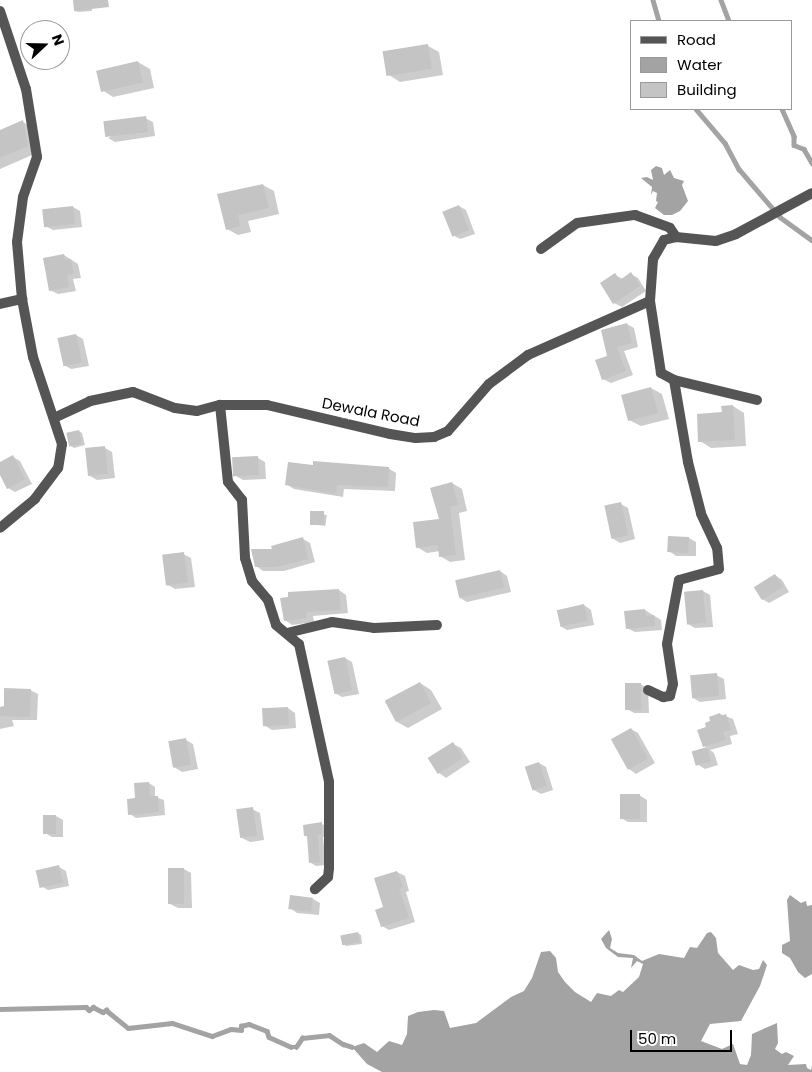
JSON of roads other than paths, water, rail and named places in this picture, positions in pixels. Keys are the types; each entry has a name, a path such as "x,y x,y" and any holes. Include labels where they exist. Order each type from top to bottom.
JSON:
{"street":[{"path":"0,11 26,89 37,157 23,197 17,242 22,299 34,357 62,444 58,468 35,499 0,528"},
{"path":"757,400 674,380 661,373 650,300 653,259 664,240 676,237 716,241 736,234 812,193"},
{"path":"540,249 577,223 635,215 670,228 676,237"},
{"path":"0,304 22,299"},
{"name":"Dewala Road","path":"54,418 90,401 133,392 175,408 197,411 220,405 267,405 390,434 416,438 434,437 448,431 489,384 528,355 650,300"},
{"path":"648,690 663,698 670,696 672,690 673,684 667,644 680,580 719,569 717,548 701,513 688,462 674,380"},
{"path":"220,405 228,482 242,500 245,558 252,581 268,600 276,625 288,632 299,644 329,782 328,877 315,889"},
{"path":"288,632 332,622 374,628 437,625"}],"water":[{"path":"656,166 662,168 664,175 670,170 674,178 684,181 682,185 688,201 680,211 672,215 664,215 655,208 658,202 656,201 657,193 653,191 651,195 652,187 641,178 647,177 653,180 651,170"},
{"path":"790,895 801,903 806,901 807,906 812,905 812,974 805,978 798,972 790,958 782,953 782,945 790,941 787,900"},
{"path":"609,930 612,939 610,948 618,953 634,955 642,961 659,954 684,958 690,947 697,948 707,933 711,932 716,938 718,953 733,970 739,965 753,970 759,969 763,960 767,965 760,986 741,1021 710,1024 701,1041 722,1049 733,1044 740,1064 747,1065 751,1055 752,1034 777,1023 778,1043 775,1049 782,1054 786,1052 794,1056 788,1065 806,1064 807,1068 811,1070 812,1066 812,1072 382,1072 367,1064 352,1047 364,1043 377,1052 389,1041 402,1045 407,1034 408,1016 418,1012 444,1011 450,1028 476,1023 511,997 524,991 532,978 541,952 550,951 556,958 558,972 565,982 575,992 591,1002 597,993 611,996 619,990 623,992 639,977 643,964 637,961 631,968 633,958 618,957 606,948 601,939"}],"waterway":[{"path":"653,0 659,20"},
{"path":"721,0 729,20"},
{"path":"697,110 725,143 739,169 780,217 812,240"},
{"path":"782,110 794,136 794,145 804,149 812,163"},
{"path":"0,1009 86,1007 89,1010 93,1007 103,1012 106,1010 128,1028 172,1023 212,1036 231,1029 241,1030 241,1026 249,1024 267,1031 269,1037 291,1047 296,1047 302,1038 329,1035 343,1044 352,1047"}]}
